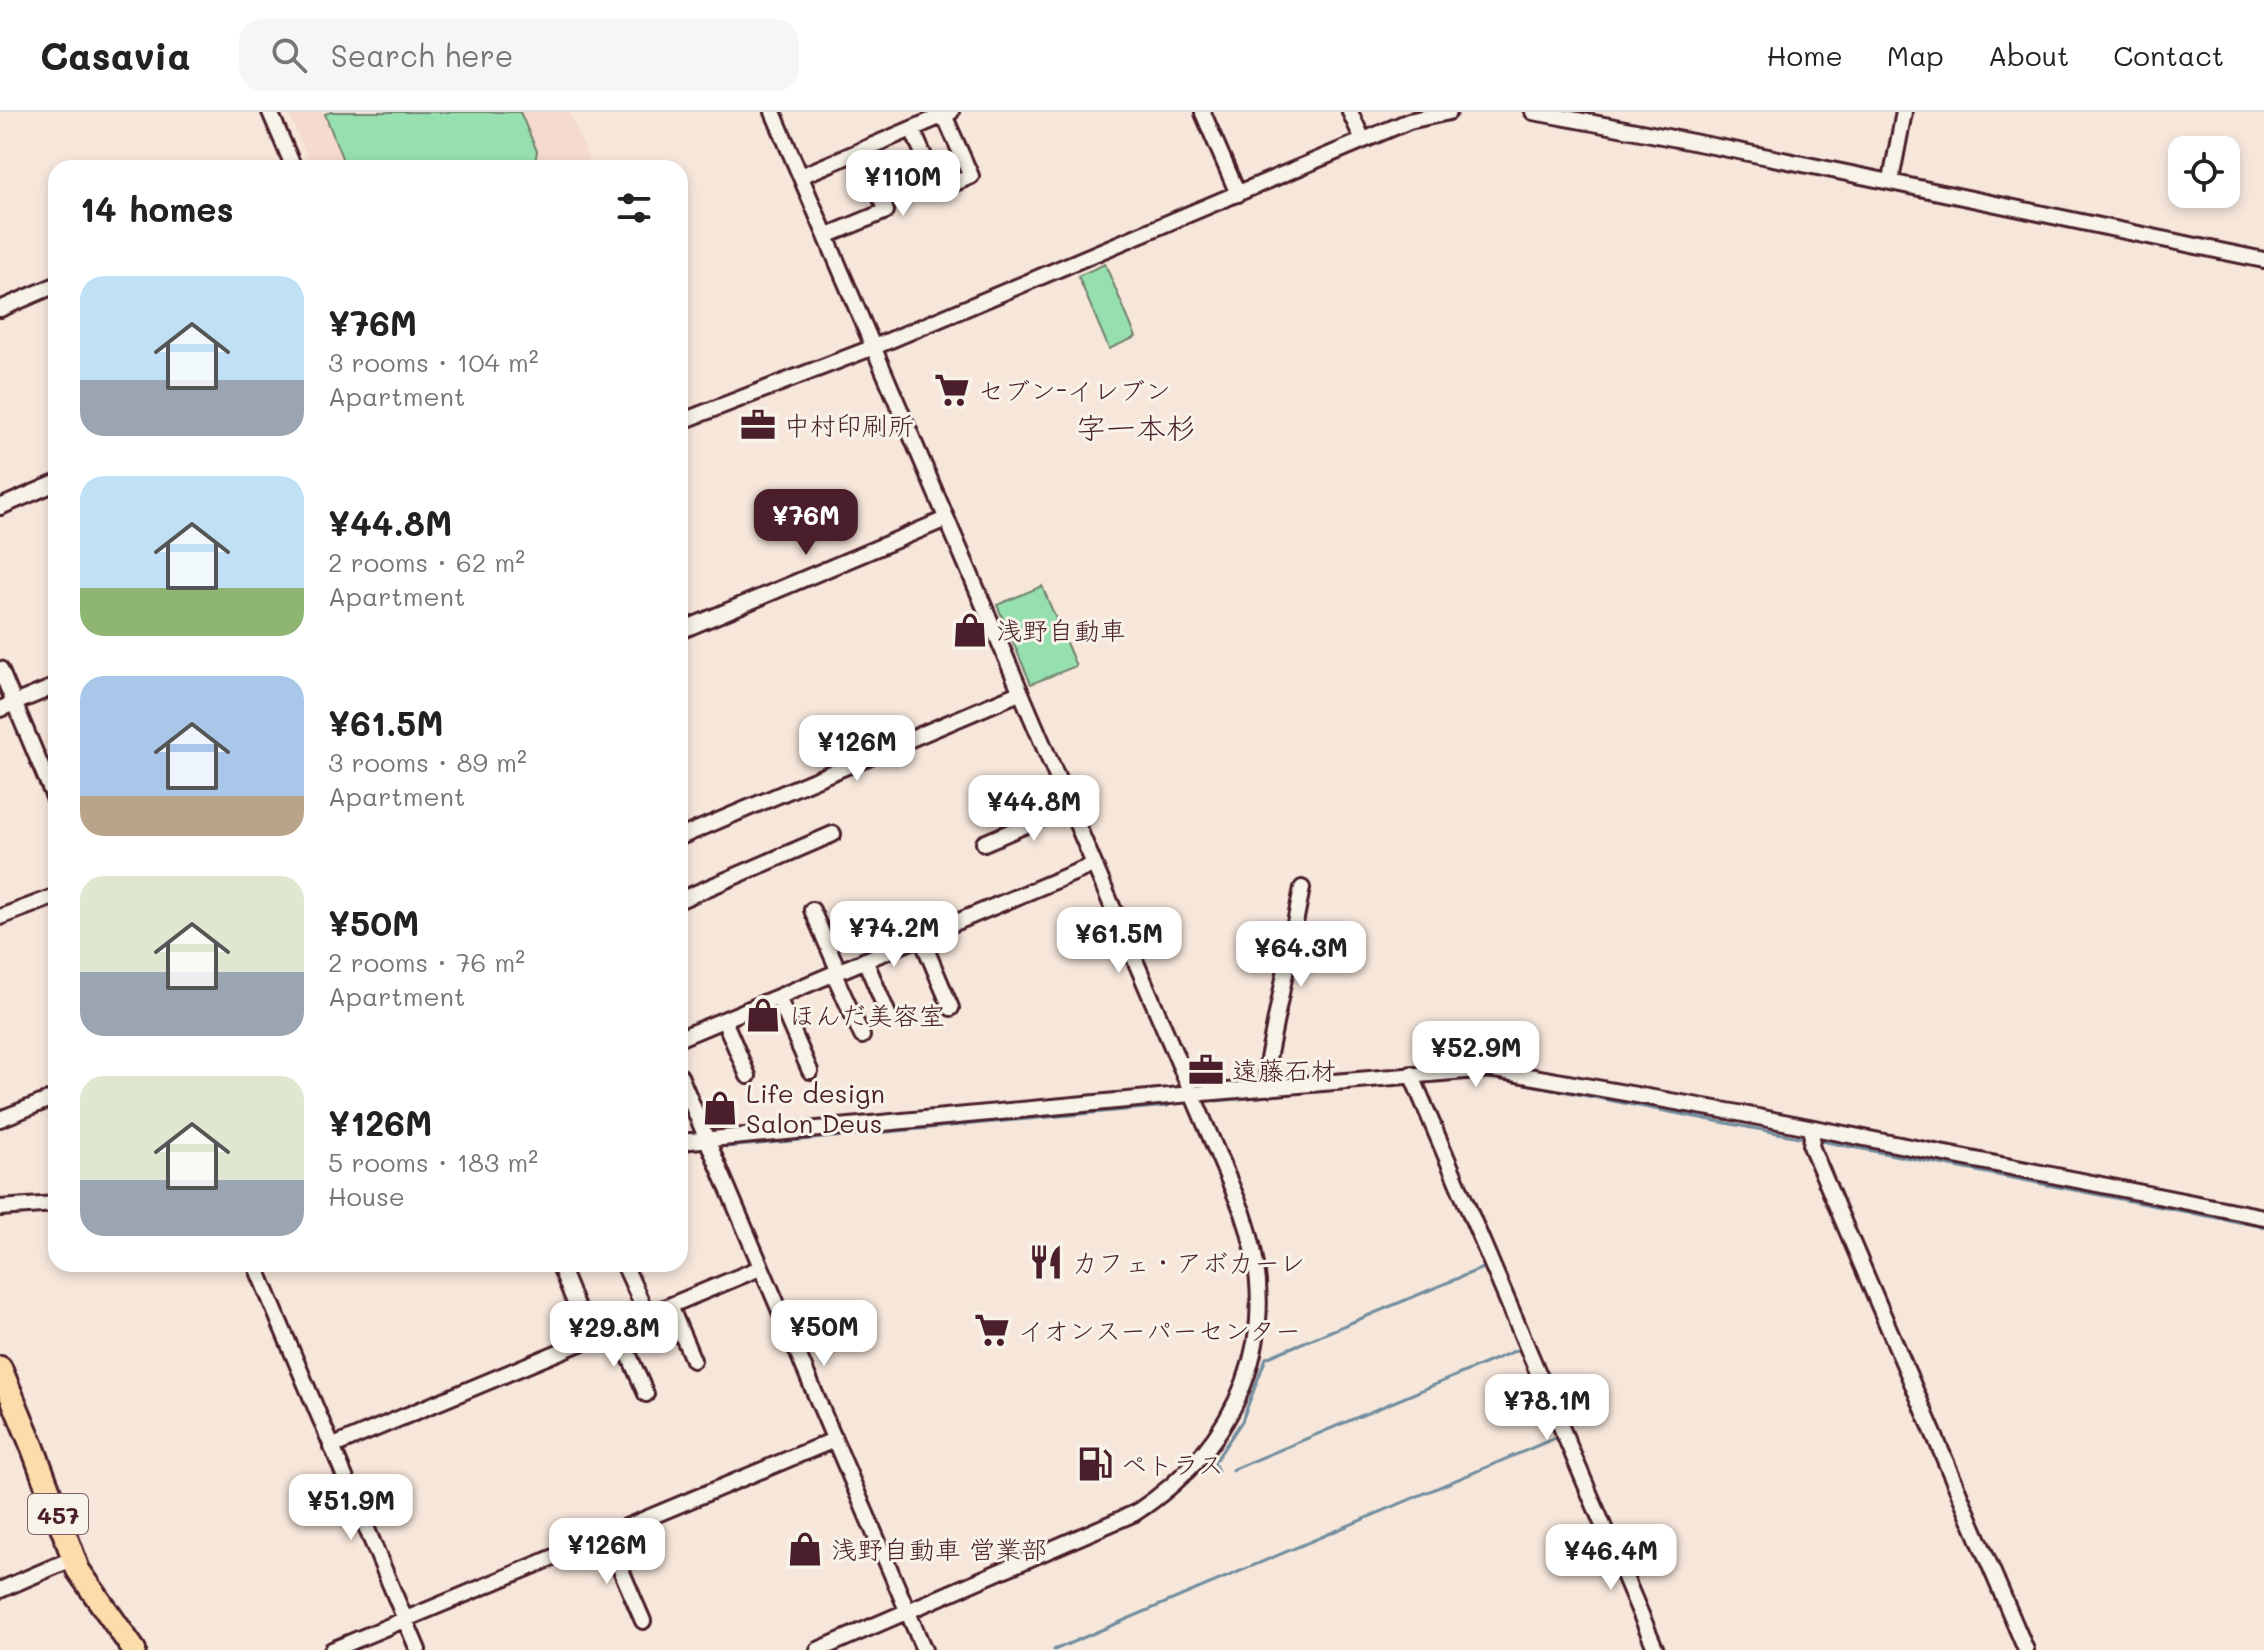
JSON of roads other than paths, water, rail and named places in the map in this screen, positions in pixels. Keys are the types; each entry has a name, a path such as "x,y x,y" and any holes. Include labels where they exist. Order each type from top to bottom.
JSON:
{"highway":[{"name":"457","path":"0,1368 78,1570 124,1647"}],"street":[{"path":"270,112 291,160"},
{"path":"773,112 1243,1213 1256,1260 1258,1322 1253,1350 1237,1400 1205,1453 1186,1475 1135,1513 818,1650"},
{"path":"1350,112 1363,140"},
{"path":"688,419 874,347 1409,121 1449,112"},
{"path":"1533,112 1594,117 2035,214 2264,260"},
{"path":"1891,180 1904,112"},
{"path":"1203,113 1238,194"},
{"path":"801,176 861,150 948,114 971,176 939,190 912,129"},
{"path":"826,236 886,211 861,150"},
{"path":"0,309 48,288"},
{"path":"0,507 48,486"},
{"path":"688,628 946,519"},
{"path":"0,669 48,783"},
{"path":"0,709 48,689"},
{"path":"688,834 1019,693"},
{"path":"984,843 1068,807"},
{"path":"688,897 833,834"},
{"path":"688,1035 1093,865"},
{"path":"1269,1088 1267,1064 1302,888"},
{"path":"0,917 48,899"},
{"path":"812,910 862,1036"},
{"path":"921,937 951,1008"},
{"path":"865,960 890,1019"},
{"path":"778,997 810,1071"},
{"path":"724,1020 748,1076"},
{"path":"688,1141 1191,1094 1413,1081 1463,1070 1514,1072 1812,1136 2264,1217"},
{"path":"1413,1081 1656,1650"},
{"path":"688,1095 924,1650"},
{"path":"0,1119 48,1100"},
{"path":"1812,1136 2026,1650"},
{"path":"0,1208 48,1205"},
{"path":"331,1447 760,1268"},
{"path":"258,1272 418,1650"},
{"path":"562,1272 590,1339"},
{"path":"628,1272 647,1315"},
{"path":"670,1306 693,1360"},
{"path":"617,1328 646,1394"},
{"path":"332,1650 834,1440"},
{"path":"606,1535 643,1621"},
{"path":"0,1590 74,1558"}],"waterway":[{"path":"1419,1083 1499,1079 1809,1139"},
{"path":"1216,1101 1411,1083"},
{"path":"726,1147 1168,1106"},
{"path":"1816,1140 2264,1227"},
{"path":"688,1150 697,1149"},
{"path":"1218,1471 1214,1463 1242,1421 1266,1358 1485,1267"},
{"path":"1232,1470 1517,1350"},
{"path":"1054,1650 1560,1436"}],"place":[{"name":"セブン-イレブン","path":"952,390"},
{"name":"中村印刷所","path":"758,425"},
{"name":"浅野自動車","path":"970,630"},
{"name":"ほんだ美容室","path":"763,1015"},
{"name":"遠藤石材","path":"1206,1070"},
{"name":"Life design Salon Deus","path":"720,1108"},
{"name":"カフェ・アボカーレ","path":"1046,1262"},
{"name":"イオンスーパーセンター","path":"992,1330"},
{"name":"ペトラス","path":"1095,1464"},
{"name":"浅野自動車 営業部","path":"805,1549"}],"district":[{"name":"字一本杉","path":"1136,427"}]}
